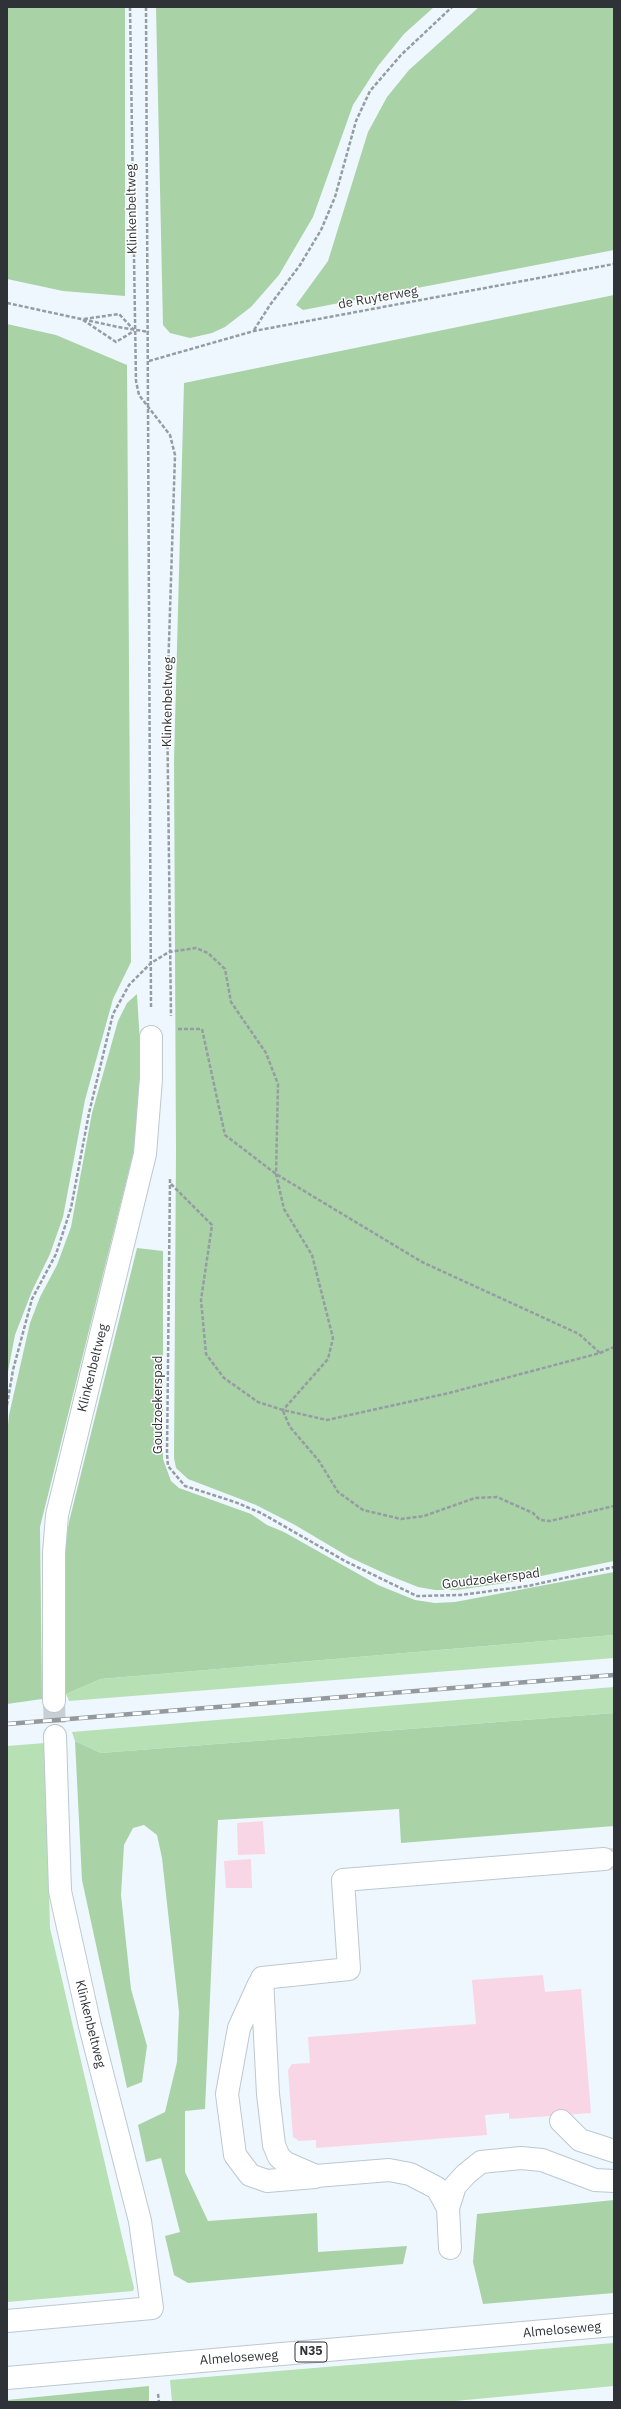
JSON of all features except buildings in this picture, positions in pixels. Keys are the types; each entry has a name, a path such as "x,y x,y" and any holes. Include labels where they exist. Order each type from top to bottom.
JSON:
{"street":[{"name":"Klinkenbeltweg","path":"54,1701 54,1553 57,1515 145,1154 151,1079 161,1033"},
{"name":"Klinkenbeltweg","path":"7,2321 152,2308 140,2221 88,2019 60,1891 55,1736"},
{"path":"262,1978 349,1969 343,1880 604,1859"},
{"path":"262,1978 263,2042 274,2145 279,2157 286,2163 316,2176"},
{"path":"262,1978 240,2028 227,2094 235,2155 250,2176 267,2181 389,2170 410,2174 437,2188 448,2208"},
{"path":"561,2121 580,2140 614,2151"},
{"path":"450,2248 448,2208 455,2186 466,2174 481,2162 521,2158 542,2160 595,2180 614,2181"},
{"name":"Almeloseweg","path":"7,2378 614,2325"}],"path":[{"name":"Klinkenbeltweg","path":"130,7 137,387 139,394 170,435 175,455 167,704 170,1004"},
{"name":"Klinkenbeltweg","path":"146,7 152,1006"},
{"path":"254,331 270,305 300,265 321,230 334,197 356,120 370,91 401,55 452,7"},
{"name":"de Ruyterweg","path":"149,361 254,331 614,264"},
{"path":"7,303 149,332"},
{"path":"81,319 118,314 135,330"},
{"path":"81,319 116,342 135,330"},
{"path":"7,1405 13,1370 32,1299 56,1254 71,1208 89,1113 114,1014 129,985 151,963 169,952 196,948 208,953 225,969 231,1002 266,1053 278,1084 276,1174 284,1210 312,1255 332,1338 328,1359 283,1410"},
{"path":"161,1033 202,1029 225,1135 276,1174 422,1262 579,1334 600,1353"},
{"name":"Goudzoekerspad","path":"170,1176 167,1454 168,1466 175,1477 185,1486 235,1502 261,1513 345,1561 417,1596 462,1595 506,1589 614,1567"},
{"path":"170,1183 212,1225 201,1300 206,1354 224,1378 258,1402 283,1410 327,1420 449,1393 600,1353 614,1347"},
{"path":"283,1410 290,1427 319,1460 338,1492 363,1510 401,1519 424,1516 475,1498 497,1497 533,1513 540,1520 550,1521 614,1506"}],"green space":[{"path":"7,7 125,7 125,296 63,291 7,279"},
{"path":"156,7 434,7 404,34 378,66 353,105 313,217 279,275 251,307 225,327 212,333 190,338 170,333 163,325"},
{"path":"479,7 614,7 614,250 303,310 296,305 328,261 368,132 387,97 409,70"},
{"path":"614,295 614,1561 512,1582 457,1590 435,1590 418,1587 349,1557 295,1525 256,1505 188,1479 176,1468 174,1458 176,1150 174,761 184,383"},
{"path":"7,324 56,335 127,365 131,962 113,999 85,1100 63,1217 50,1254 32,1291 15,1335 7,1377"},
{"path":"137,994 140,1043 138,1119 134,1150 40,1527 42,1699 7,1704 7,1434 9,1415 30,1323 40,1297 57,1265 71,1227 92,1113 118,1021 127,1003"},
{"path":"137,1248 163,1251 163,1459 171,1481 179,1488 251,1514 267,1525 284,1532 378,1585 415,1600 435,1603 455,1602 614,1572 614,1635 101,1679 66,1694 66,1539"},
{"path":"614,1635 614,1658 69,1701 66,1694 101,1679"},
{"path":"614,1687 614,1713 101,1753 75,1741 72,1732"},
{"path":"614,1713 614,1826 401,1843 399,1809 218,1820 205,2109 185,2111 185,2172 208,2221 317,2213 318,2252 407,2246 403,2264 188,2283 174,2275 165,2236 180,2232 161,2158 146,2162 138,2125 165,2112 177,2062 179,2012 162,1858 157,1835 144,1825 133,1828 124,1845 121,1895 131,1989 147,2046 142,2082 127,2088 82,1880 75,1741 101,1753"},
{"path":"45,1743 50,1928 134,2288 133,2291 7,2302 7,1746"},
{"path":"614,2200 614,2293 483,2304 473,2262 477,2214"},
{"path":"614,2343 614,2386 445,2402 172,2402 170,2380"},
{"path":"149,2386 149,2402 7,2402 7,2400"}],"tunnel":[{"path":"54,1701 55,1736"}],"railway":[{"path":"7,1724 614,1675"}]}
